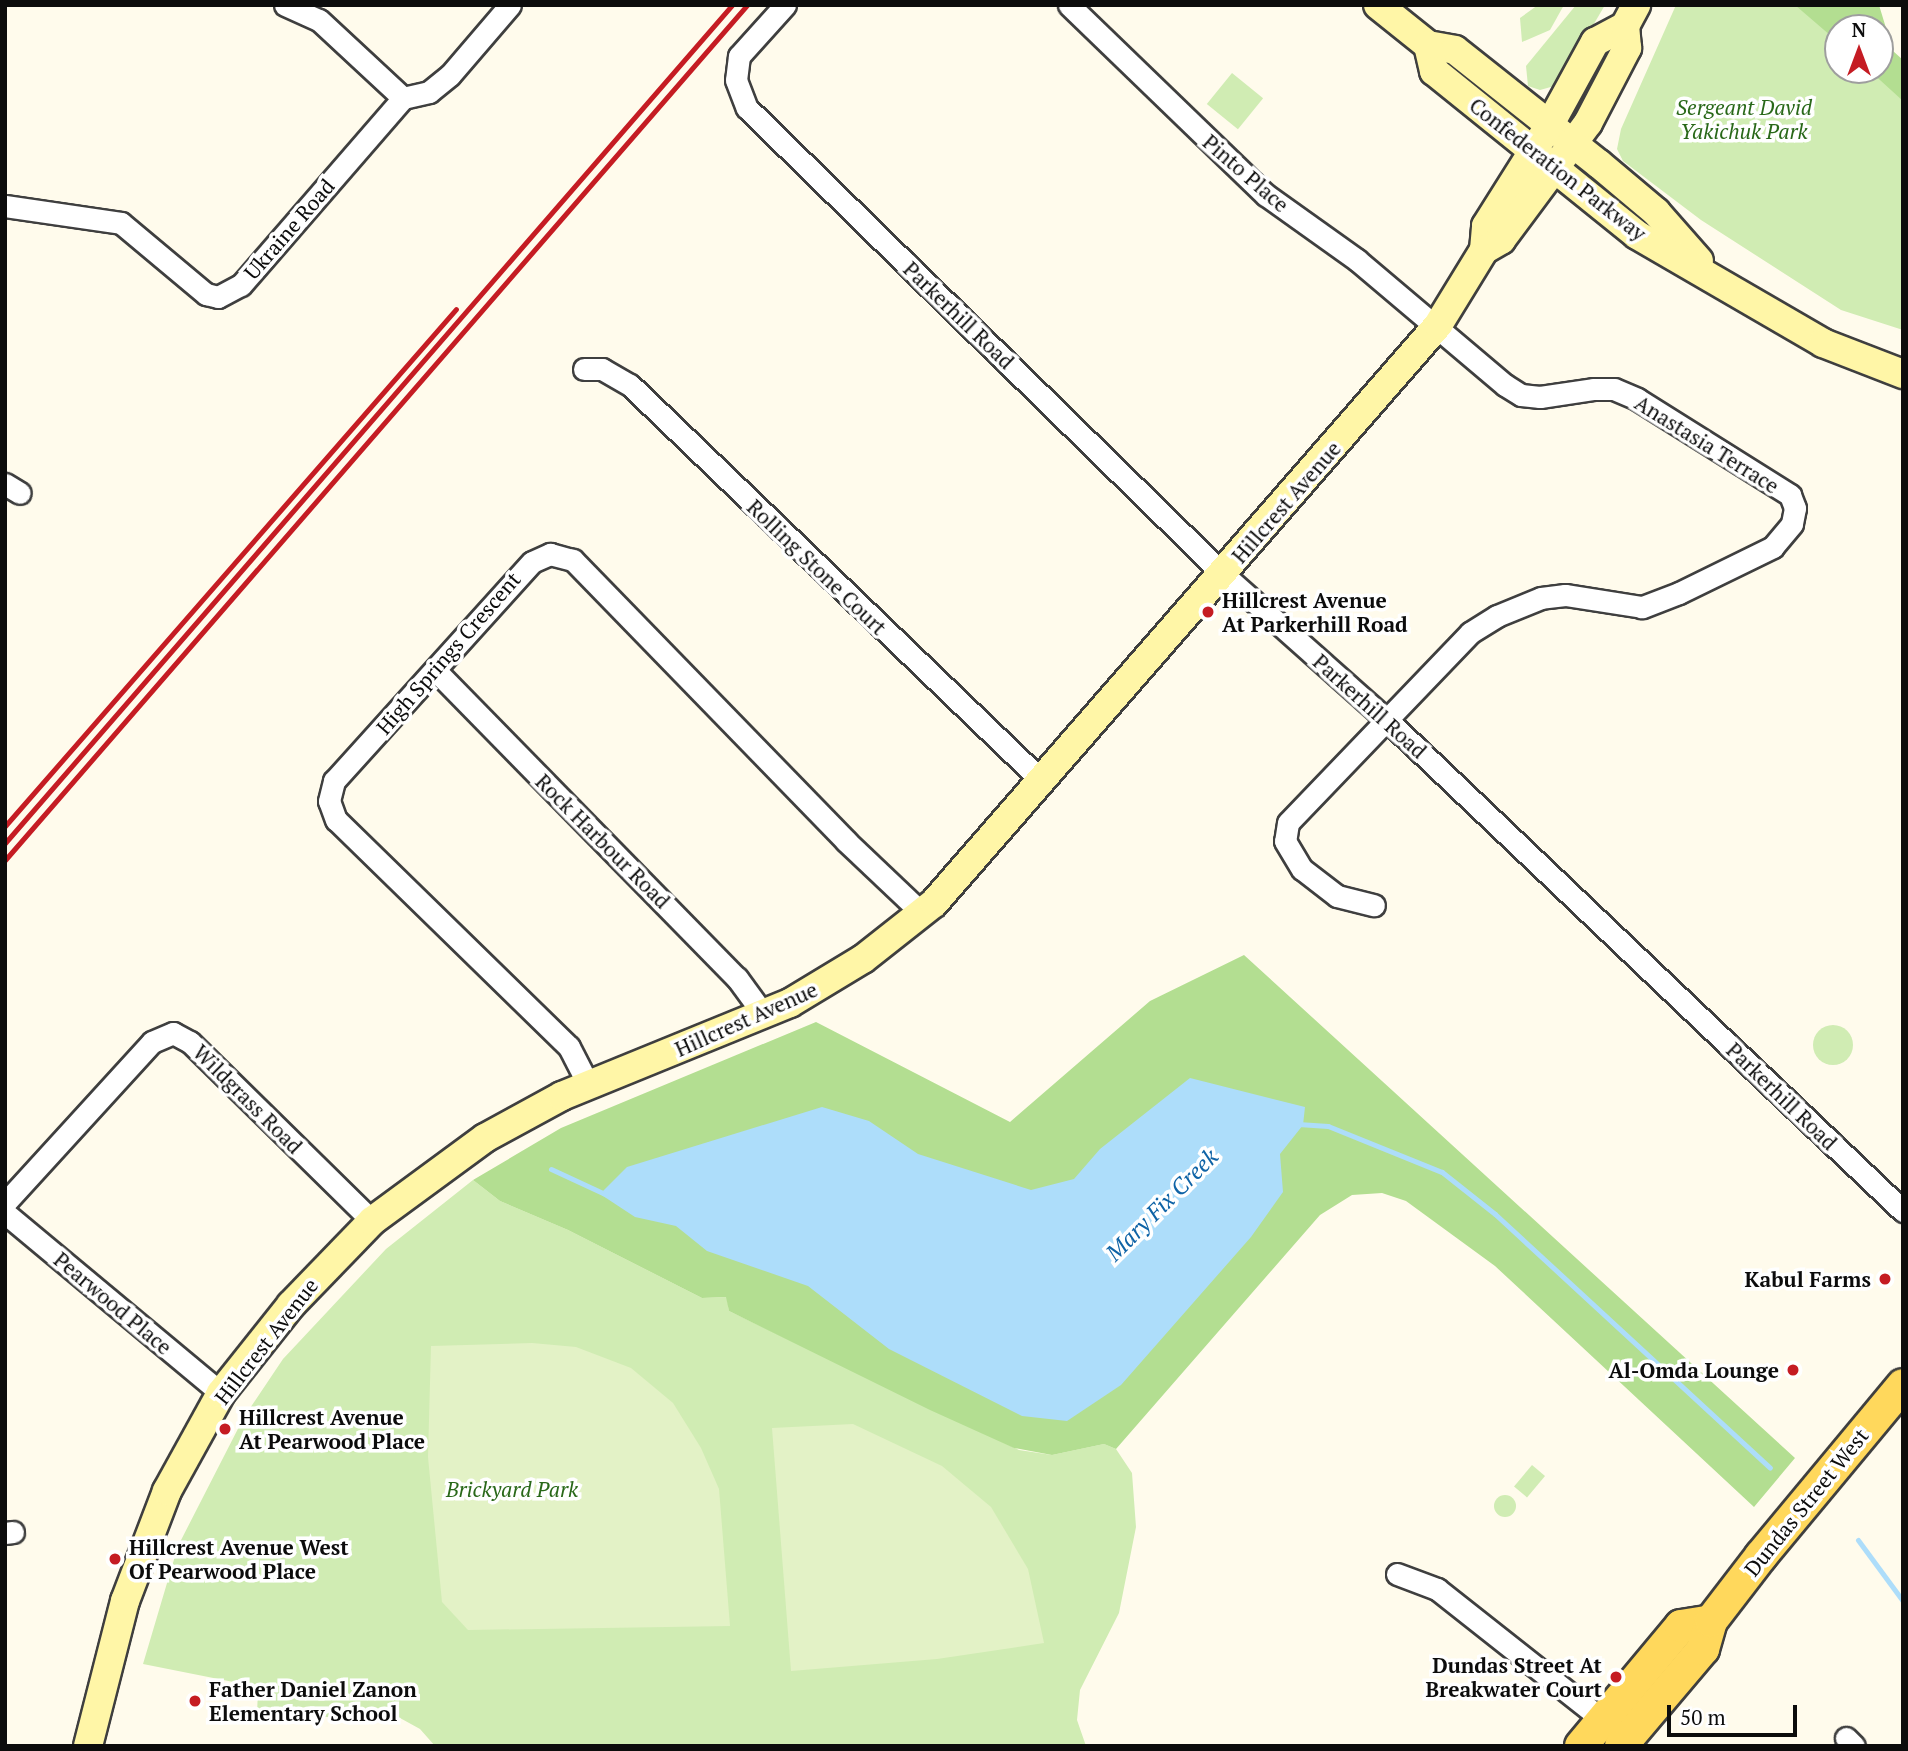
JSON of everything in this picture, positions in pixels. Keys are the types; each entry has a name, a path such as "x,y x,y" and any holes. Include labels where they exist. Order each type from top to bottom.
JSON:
{"main road":[{"name":"Dundas Street West","path":"1627,1744 1703,1649 1711,1621 1903,1385"},
{"path":"1581,1746 1681,1626 1711,1621"}],"street":[{"path":"285,5 318,20 403,98 429,92 450,75 510,5"},
{"name":"Parkerhill Road","path":"785,5 739,56 736,80 747,108 1223,574 1386,719 1903,1211"},
{"name":"Pinto Place","path":"1069,5 1266,195 1438,325"},
{"name":"Confederation Parkway","path":"1378,5 1428,45 1455,50 1656,212 1710,274"},
{"name":"Hillcrest Avenue","path":"1544,160 1549,127 1595,42 1631,16"},
{"name":"Hillcrest Avenue","path":"88,1746 122,1609 147,1537 221,1393 291,1305 372,1221 457,1156 513,1122 589,1084 764,1015 855,965 922,913 1043,782 1438,325 1484,250 1486,226 1544,160 1571,144 1627,48 1631,16"},
{"name":"Confederation Parkway","path":"1428,45 1434,71 1637,235 1710,274 1823,343 1903,374"},
{"name":"Ukraine Road","path":"5,206 121,223 206,294 218,297 241,285 403,98"},
{"name":"Anastasia Terrace","path":"1386,719 1469,633 1497,616 1541,598 1565,595 1642,607 1773,547 1792,524 1795,508 1790,495 1637,399 1614,389 1521,394 1438,325"},
{"name":"Rolling Stone Court","path":"584,369 602,369 630,385 1043,782"},
{"name":"High Springs Crescent","path":"589,1084 561,1039 333,814 329,794 334,781 436,671 524,567 550,554 573,560 846,841 922,913"},
{"name":"Rock Harbour Road","path":"436,671 737,978 764,1015"},
{"path":"1374,905 1337,896 1302,869 1288,849 1285,833 1294,811 1386,719"},
{"name":"Wildgrass Road","path":"5,1203 152,1042 173,1034 190,1042 372,1221"},
{"name":"Pearwood Place","path":"5,1213 221,1393"},
{"path":"1397,1574 1437,1589 1602,1720 1627,1744"}],"green space":[{"path":"1538,5 1564,5 1550,30 1522,42 1520,18"},
{"path":"1576,5 1605,5 1558,85 1540,90 1528,86 1526,66"},
{"name":"Sergeant David Yakichuk Park","path":"1676,5 1823,5 1829,14 1824,14 1824,84 1894,84 1894,80 1903,87 1903,330 1841,310 1701,220 1623,161 1617,149 1621,129"},
{"path":"1795,5 1879,5 1882,14 1824,14 1824,30"},
{"path":"1894,52 1903,60 1903,101 1884,84 1894,84"},
{"path":"1232,73 1263,98 1238,129 1207,104"},
{"path":"1244,955 1795,1458 1754,1507 1495,1266 1406,1201 1382,1193 1352,1195 1320,1215 1116,1449 1104,1444 1052,1455 1014,1448 930,1410 729,1311 726,1297 702,1298 568,1230 500,1201 473,1180 561,1128 816,1022 1010,1122 1150,1001"},
{"path":"1833,1025 1847,1031 1853,1045 1847,1059 1833,1065 1819,1059 1813,1045 1819,1031"},
{"name":"Brickyard Park","path":"473,1180 500,1201 568,1230 702,1298 727,1297 729,1311 1019,1450 1052,1455 1104,1444 1116,1449 1132,1473 1136,1527 1119,1613 1080,1690 1077,1720 1086,1746 435,1746 420,1729 400,1718 257,1716 258,1687 143,1664 178,1546 244,1417 283,1359 386,1249"},
{"path":"532,1343 576,1347 631,1368 673,1403 701,1448 719,1489 730,1626 468,1630 442,1602 428,1457 431,1346"},
{"path":"853,1424 942,1466 991,1507 1028,1569 1044,1643 937,1659 791,1671 772,1428"},
{"path":"1532,1465 1545,1476 1527,1497 1514,1486"},
{"path":"1501,1495 1509,1495 1516,1502 1516,1510 1509,1517 1501,1517 1494,1510 1494,1502"}],"water":[{"path":"1190,1078 1305,1107 1303,1125 1280,1154 1283,1192 1251,1237 1121,1385 1067,1421 1022,1416 889,1349 808,1286 707,1251 676,1226 635,1217 600,1194 627,1167 822,1107 869,1121 918,1154 1031,1190 1074,1179 1100,1149"}],"waterway":[{"name":"Mary Fix Creek","path":"1298,1124 1328,1126 1442,1172 1495,1214 1770,1468"},
{"name":"Mary Fix Creek","path":"551,1169 605,1194"},
{"name":"Mary Fix Creek","path":"1858,1540 1903,1601"}],"railway":[{"path":"5,843 732,5"},
{"path":"5,860 747,5"},
{"path":"5,826 456,309"}],"place":[{"name":"Hillcrest Avenue At Parkerhill Road","path":"1208,612"},
{"name":"Kabul Farms","path":"1885,1279"},
{"name":"Al-Omda Lounge","path":"1793,1370"},
{"name":"Hillcrest Avenue At Pearwood Place","path":"225,1429"},
{"name":"Hillcrest Avenue West Of Pearwood Place","path":"115,1559"},
{"name":"Dundas Street At Breakwater Court","path":"1616,1677"},
{"name":"Father Daniel Zanon Elementary School","path":"195,1701"}]}
